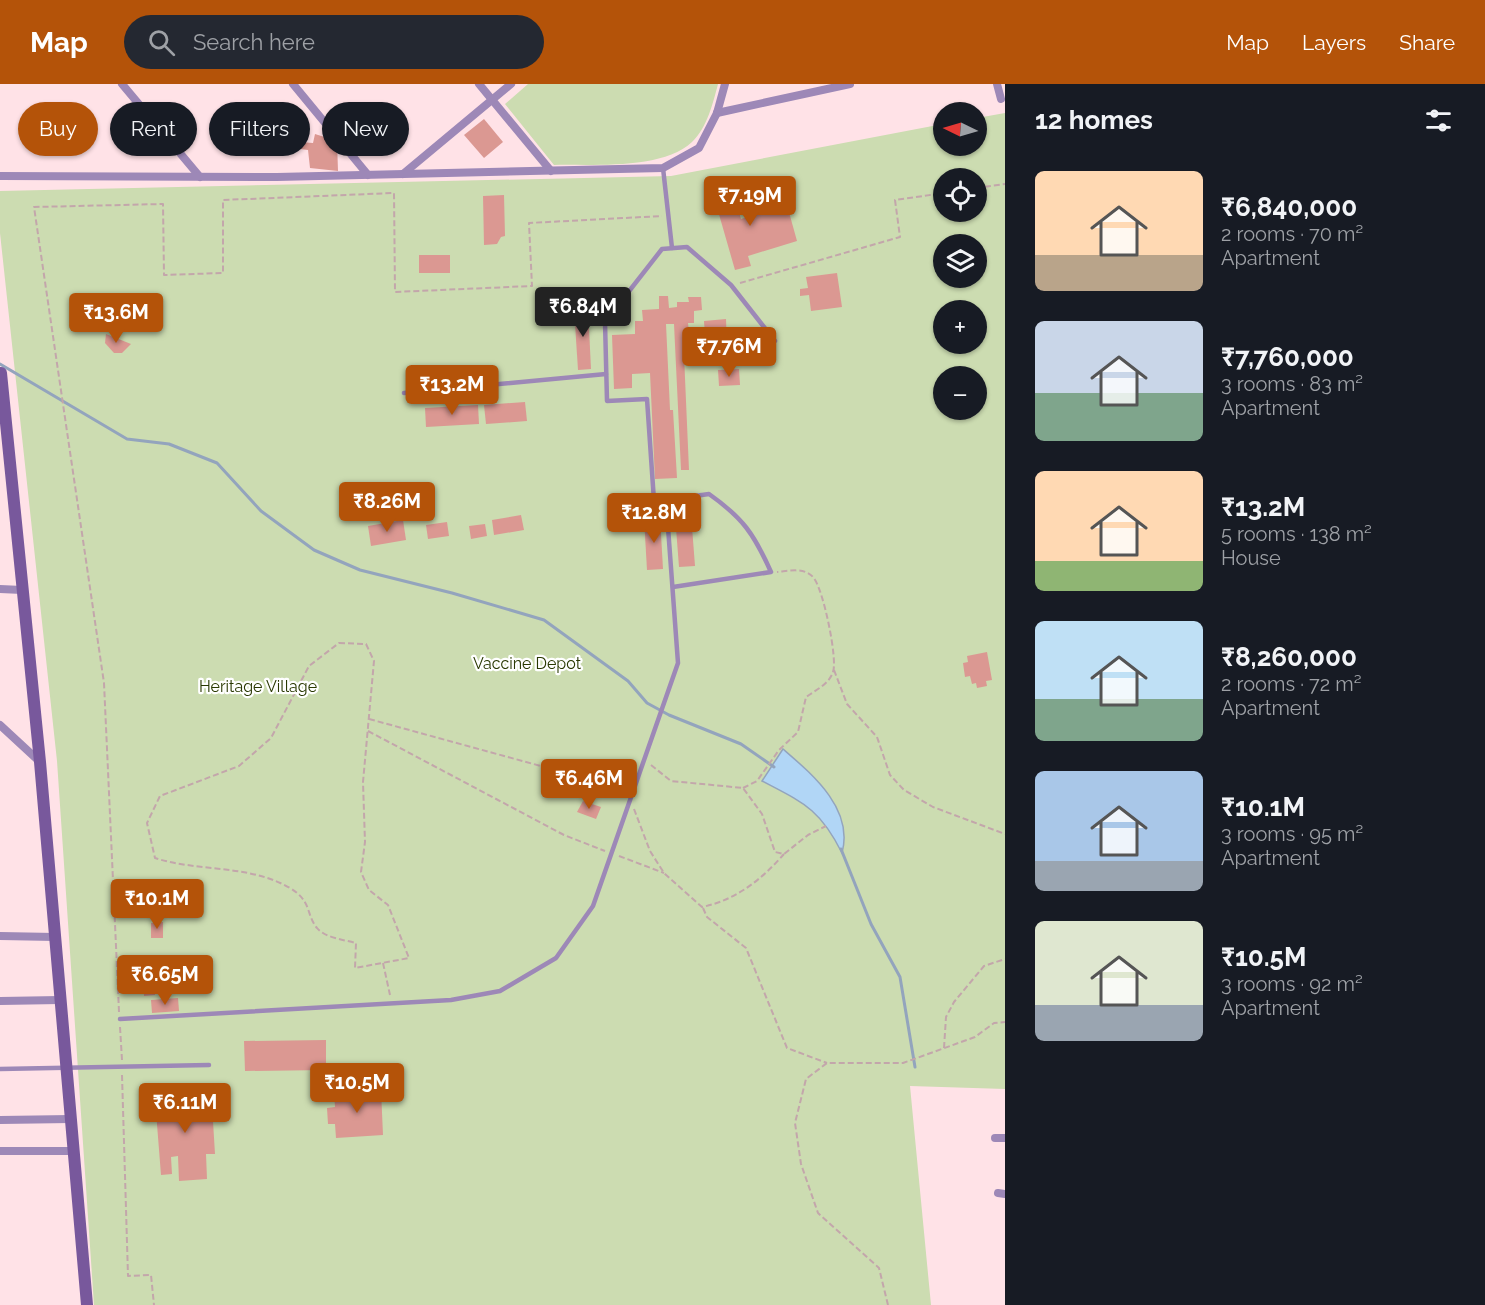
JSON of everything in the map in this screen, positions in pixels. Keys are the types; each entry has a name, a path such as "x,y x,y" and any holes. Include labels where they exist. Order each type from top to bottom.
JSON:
{"street":[{"path":"122,84 200,177"},
{"path":"293,84 368,175"},
{"path":"479,84 551,171"},
{"path":"403,175 511,84"},
{"path":"0,176 403,175 663,168 699,148 717,113 725,84"},
{"path":"717,113 850,84"},
{"path":"998,84 1001,99"},
{"path":"1,373 6,478 22,590 40,762 87,1305"},
{"path":"0,589 22,590"},
{"path":"1,728 40,762"},
{"path":"0,936 55,937"},
{"path":"0,1001 60,1000"},
{"path":"0,1120 71,1119"},
{"path":"0,1151 74,1151"}],"lane":[{"path":"663,168 672,248"},
{"path":"673,586 771,572 754,534 728,507 709,494 654,501 647,399 607,401 605,322 662,249 687,247 731,285 775,341"},
{"path":"404,393 606,374"},
{"path":"120,1019 451,1000 500,991 556,958 592,906 678,663 666,500"},
{"path":"0,1069 209,1065"}],"path":[{"path":"987,186 1005,184"},
{"path":"154,1305 151,1275 128,1276 122,1066 104,683 34,207 163,204 164,274 223,273 223,200 394,193 395,292 532,286 529,223 669,216"},
{"path":"731,285 900,237 895,200 933,195"},
{"path":"771,572 802,570 814,577 826,604 834,670 847,704 877,737 890,775 904,790 933,807 1005,834"},
{"path":"339,643 366,644 374,662 369,719 363,782 364,842 361,872 369,890 388,905 409,958 355,968 356,943 327,935 317,928 309,905 290,888 256,875 218,868 179,866 155,858 147,823 160,796 239,766 271,738 309,666 339,643"},
{"path":"644,759 671,781 743,788 757,781 779,750 798,732 806,697 827,683 834,670"},
{"path":"369,719 548,768 630,798 650,851 664,873 702,907 707,917 746,948 787,1048 827,1063 903,1063 975,1037 994,1023 1005,1022"},
{"path":"368,731 564,835 664,873"},
{"path":"743,788 762,814 775,852 784,854"},
{"path":"702,907 723,902 763,878 784,854 808,835 826,826"},
{"path":"944,1049 946,1017 954,1002 984,966 1005,959"},
{"path":"383,963 392,1004"},
{"path":"827,1063 806,1079 795,1123 801,1164 818,1213 879,1268 888,1305"}],"green space":[{"path":"528,84 718,84 702,130 692,142 679,151 664,157 626,164 554,165 505,104"},
{"name":"Vaccine Depot","path":"1005,113 1005,1089 910,1086 931,1305 94,1305 57,761 0,233 0,191 671,176 933,126 933,156 987,156 987,116"}],"water":[{"path":"783,749 818,782 837,808 844,837 842,853 826,826 810,809 762,781"}],"building":[{"path":"484,119 503,142 484,158 464,135"},
{"path":"315,134 322,136 322,156 338,156 338,171 310,168 310,143 313,143"},
{"path":"729,177 741,219 787,205 797,241 748,256 751,266 735,270 710,183"},
{"path":"504,195 505,236 501,237 497,244 484,245 483,196"},
{"path":"419,255 450,255 450,273 419,273"},
{"path":"837,273 842,307 811,311 809,295 800,296 800,289 808,288 806,277"},
{"path":"659,296 668,296 669,308 677,307 677,302 689,302 688,297 701,297 702,310 694,311 694,323 688,323 689,332 683,332 689,470 681,470 674,324 666,324 670,410 673,410 677,478 655,479 650,373 632,374 632,388 614,389 612,335 635,334 635,321 643,321 642,310 659,309"},
{"path":"574,308 588,308 591,369 578,370"},
{"path":"726,319 727,348 706,350 704,321"},
{"path":"106,334 131,344 122,353 114,353 105,343"},
{"path":"739,369 740,385 719,386 718,370"},
{"path":"525,402 527,421 486,424 484,405"},
{"path":"478,405 479,424 426,427 425,408"},
{"path":"691,514 695,566 679,567 675,515"},
{"path":"521,515 524,530 494,535 492,520"},
{"path":"660,517 663,569 647,570 644,518"},
{"path":"403,520 406,540 371,546 368,526"},
{"path":"447,522 449,536 428,539 426,525"},
{"path":"485,524 487,536 471,539 469,526"},
{"path":"987,652 992,680 986,681 987,686 977,688 976,683 972,684 970,676 965,677 963,663 968,662 967,656"},
{"path":"583,801 601,807 596,819 577,812"},
{"path":"150,902 151,915 125,917 124,904"},
{"path":"163,922 163,938 151,938 151,923"},
{"path":"154,977 155,995 144,996 143,978"},
{"path":"178,998 179,1011 152,1013 151,1000"},
{"path":"326,1040 326,1070 245,1071 244,1041"},
{"path":"201,1086 203,1106 212,1105 215,1154 206,1154 207,1179 179,1181 178,1156 171,1157 172,1174 161,1175 155,1099 166,1099 167,1106 175,1106 173,1088"},
{"path":"381,1090 383,1135 336,1138 335,1124 328,1124 327,1108 335,1107 334,1092"}],"waterway":[{"path":"0,364 127,439 169,444 217,463 261,511 314,550 360,570 452,593 544,620 628,681 647,703 669,715 741,744 774,767"},
{"path":"841,849 871,924 900,977 915,1067"}],"park label":[{"name":"Heritage Village","path":"258,686"}]}
